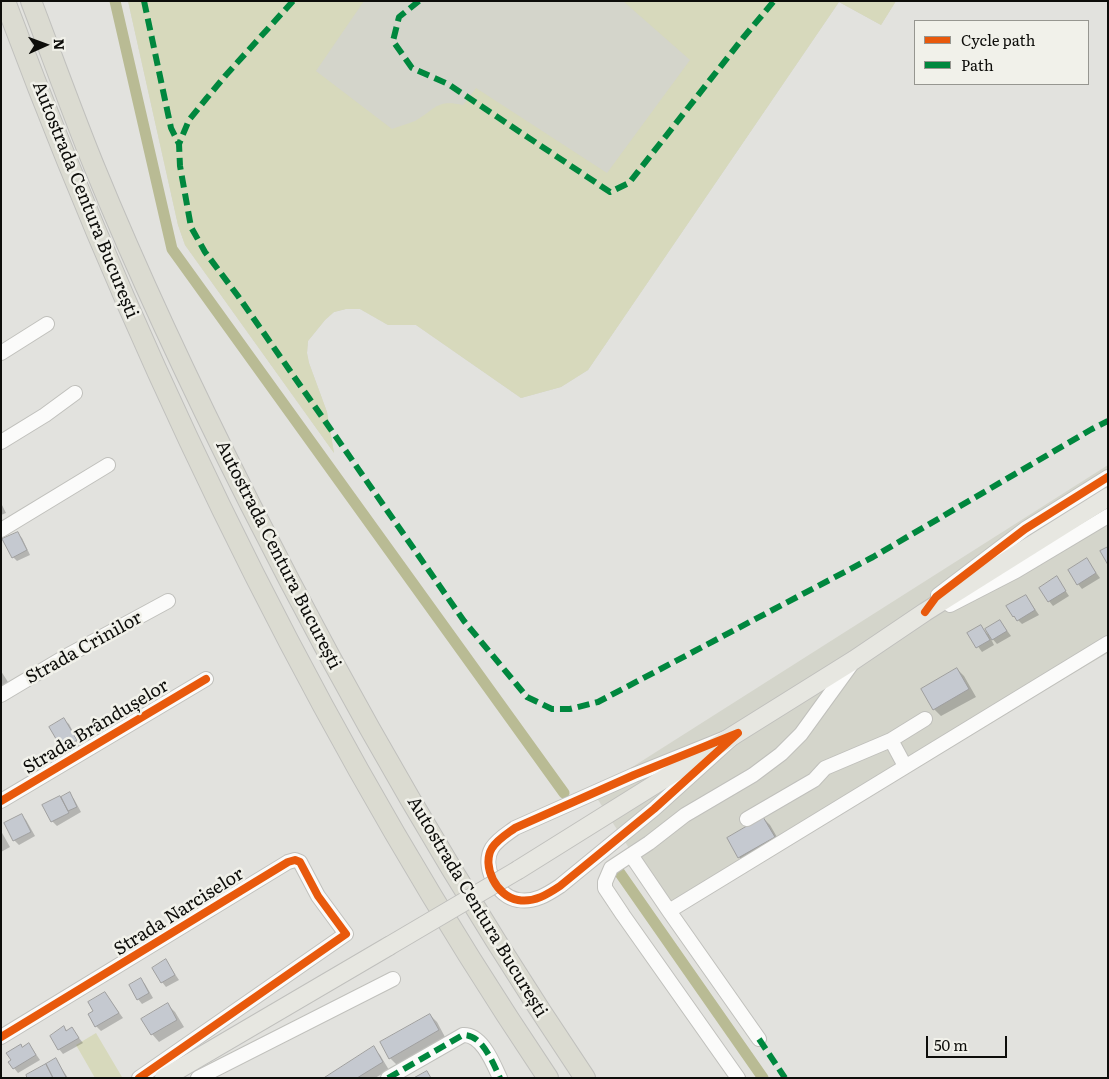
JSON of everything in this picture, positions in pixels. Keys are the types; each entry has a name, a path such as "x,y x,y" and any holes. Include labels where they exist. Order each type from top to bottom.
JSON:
{"highway":[{"name":"Autostrada Centura București","path":"5,1 53,127 105,253 169,396 255,572 326,709 430,893 505,1014 548,1078"},
{"name":"Autostrada Centura București","path":"31,1 94,166 128,245 191,385 278,559 346,687 455,877 584,1078"}],"main road":[{"path":"164,1078 518,870 854,660 925,612 1108,497"}],"street":[{"path":"1,353 47,324"},
{"path":"1,442 45,416 76,393"},
{"path":"1,530 108,465"},
{"path":"925,612 936,597 1025,530 1108,477"},
{"path":"925,612 944,608 1016,571 1108,516"},
{"name":"Strada Crinilor","path":"1,695 63,658 168,601"},
{"path":"668,911 1108,643"},
{"path":"738,1078 605,888 605,882 611,868 685,815 753,775 781,754 802,734 854,660"},
{"name":"Strada Brândușelor","path":"1,801 206,679"},
{"path":"747,819 814,780 824,768 891,740 925,719"},
{"path":"738,733 654,810 546,896 532,900 517,900 505,894 497,886 489,866 489,858 492,849 501,838 515,828 634,775 738,733"},
{"path":"891,740 905,766"},
{"path":"631,855 668,911 759,1039"},
{"name":"Strada Narciselor","path":"1,1037 288,862 295,860 300,862 318,896 346,934 139,1078"},
{"path":"198,1078 393,979"},
{"path":"388,1078 463,1035 470,1035 480,1042 500,1078"}],"shaded area":[{"path":"128,1 896,1 881,25 839,2 588,370 561,387 521,398 416,325 388,325 360,309 346,309 334,312 308,341 307,353 327,412 334,453 185,245 178,225"},
{"path":"1108,465 1108,653 668,909 593,792"}],"green space":[{"path":"128,1 364,1 316,71 392,129 415,121 441,104 454,103 463,105 476,88 607,173 690,60 623,1 896,1 881,25 839,2 588,370 561,387 521,398 416,325 388,325 360,309 346,309 334,312 308,341 307,353 327,412 334,453 185,245 178,225"},
{"path":"96,1033 122,1077 95,1078 76,1045"}],"building":[{"path":"18,532 27,550 12,558 2,539"},
{"path":"1108,547 1108,565 1100,551"},
{"path":"1087,558 1096,573 1077,585 1068,570"},
{"path":"1057,576 1066,591 1048,602 1039,588"},
{"path":"1026,595 1035,610 1017,621 1006,606"},
{"path":"1000,620 1007,631 992,640 985,629"},
{"path":"981,625 990,640 976,648 967,633"},
{"path":"957,668 969,689 933,710 921,689"},
{"path":"64,718 77,740 62,749 49,727"},
{"path":"70,792 77,807 68,811 61,797"},
{"path":"60,796 69,813 51,822 42,805"},
{"path":"22,814 31,832 13,841 4,823"},
{"path":"763,817 775,837 738,858 727,838"},
{"path":"166,959 175,975 161,983 152,968"},
{"path":"141,978 149,993 137,1000 129,985"},
{"path":"105,992 119,1013 95,1027 88,1014 93,1011 88,1002"},
{"path":"168,1003 177,1020 151,1035 141,1019"},
{"path":"430,1014 439,1030 389,1059 380,1042"},
{"path":"64,1026 66,1031 72,1027 79,1038 58,1050 50,1036"},
{"path":"29,1043 36,1055 13,1069 8,1062 11,1060 6,1053 21,1044 22,1047"},
{"path":"374,1046 383,1062 357,1078 324,1078"},
{"path":"56,1058 66,1077 64,1078 53,1078 46,1064"},
{"path":"46,1064 53,1078 27,1078 26,1075"},
{"path":"427,1071 431,1078 414,1078"}],"waterway":[{"path":"115,1 172,249 564,793"},
{"path":"615,866 763,1078"}],"marked path":[{"path":"144,1 171,128 179,144"},
{"path":"293,1 226,75 189,120 179,144 180,166 191,227 205,252 238,296 464,621 527,697 552,709 570,709 598,702 873,557 1108,421"},
{"path":"419,1 399,17 393,41 412,68 448,84 610,192 629,183 774,1"},
{"path":"388,1078 463,1035 470,1036 481,1044 500,1078"},
{"path":"759,1039 785,1078"}],"cycle path":[{"path":"925,612 936,597 1025,529 1108,477"},
{"path":"1,801 206,679"},
{"path":"738,733 654,809 551,892 535,899 518,900 510,898 493,880 488,863 489,855 500,839 515,828 634,775 738,733"},
{"path":"1,1037 288,862 295,860 300,862 318,896 346,934 139,1078"}]}
